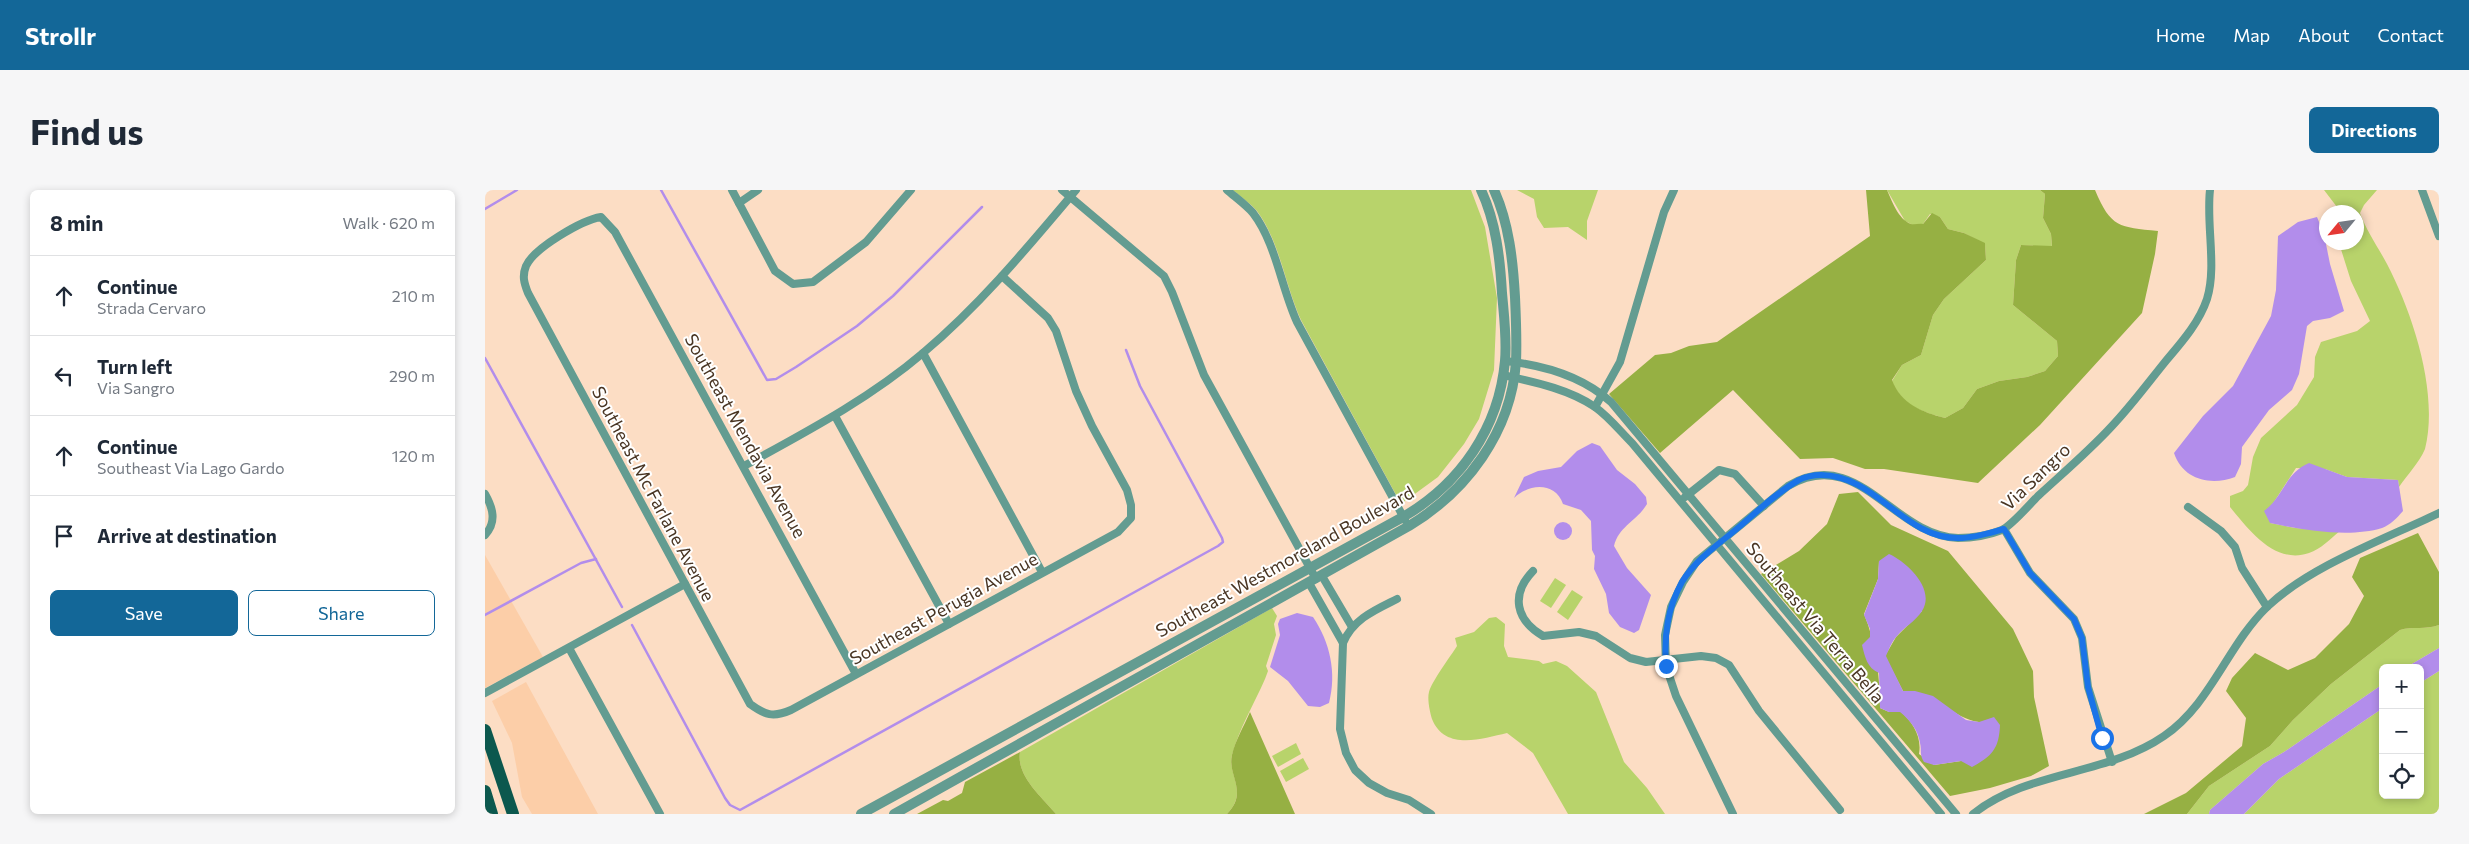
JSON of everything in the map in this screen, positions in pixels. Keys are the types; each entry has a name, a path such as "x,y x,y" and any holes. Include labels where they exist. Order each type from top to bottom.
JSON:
{"main road":[{"path":"485,730 513,813"},
{"path":"485,750 513,813"},
{"path":"485,791 492,814"}],"street":[{"path":"732,190 775,271 793,284 813,282 866,242 911,190"},
{"path":"739,204 758,190"},
{"path":"1062,190 1164,276 1204,375 1316,579 1343,643 1340,729 1345,753 1355,770 1369,783 1387,793 1409,800 1431,814"},
{"path":"745,466 835,416 923,353 961,319 1002,276 1076,190"},
{"path":"1227,190 1251,212 1262,227 1285,296 1297,322 1406,522"},
{"name":"Southeast Westmoreland Boulevard","path":"894,814 1316,579 1406,522 1438,494 1468,460 1481,441 1498,398 1505,361 1505,338 1497,246 1494,225 1481,190"},
{"name":"Southeast Westmoreland Boulevard","path":"861,814 1310,568 1442,504 1461,487 1489,448 1504,413 1516,362 1514,285 1510,242 1505,220 1494,190"},
{"path":"1595,407 1620,362 1663,212 1674,190"},
{"name":"Via Sangro","path":"1733,814 1676,696 1666,660 1665,635 1671,607 1683,582 1697,561 1764,506 1801,479 1820,474 1843,478 1863,486 1915,526 1939,535 1957,538 1975,537 2004,529 2111,428 2197,321 2207,300 2210,284 2210,190"},
{"path":"2422,190 2439,236"},
{"name":"Southeast Mc Farlane Avenue","path":"601,217 574,225 527,264 523,279 527,293 750,704 766,715"},
{"name":"Southeast Mendavia Avenue","path":"601,217 615,232 745,466 856,674"},
{"name":"Southeast Perugia Avenue","path":"766,715 778,716 791,710 1118,532 1131,518 1131,505 1127,490 1076,391 1056,331 1048,318 1002,276"},
{"path":"923,353 1042,572"},
{"name":"Southeast Via Terra Bella","path":"1505,361 1559,372 1581,381 1602,394 1689,494 1956,814"},
{"name":"Southeast Via Terra Bella","path":"1503,375 1569,393 1595,407 1632,443 1941,814"},
{"path":"835,416 949,624"},
{"path":"1680,501 1719,470 1735,474 1764,506"},
{"path":"485,494 491,505 493,520 485,535"},
{"path":"2188,507 2221,531 2235,547 2242,568 2267,607"},
{"path":"1973,814 1999,795 2112,762 2148,747 2184,718 2201,699 2253,623 2267,607 2295,585 2321,569 2439,513"},
{"path":"2004,529 2030,573 2074,619 2082,638 2088,687 2112,762"},
{"path":"1533,571 1525,579 1519,599 1525,623 1534,631 1543,636 1579,632 1596,636 1630,658 1645,662 1701,656 1717,658 1729,665 1759,711 1840,810"},
{"path":"1316,579 1353,627"},
{"path":"485,693 685,584"},
{"path":"1343,643 1353,627 1368,614 1397,599"},
{"path":"569,648 660,814"}],"shaded area":[{"path":"2317,217 2319,222 2319,250 2327,250 2344,311 2330,318 2313,321 2307,326 2299,374 2292,390 2269,410 2242,447 2241,464 2235,477 2217,481 2191,475 2178,462 2174,453 2203,416 2233,386 2271,316 2276,290 2278,236 2298,222"},
{"path":"1592,443 1600,446 1617,470 1635,484 1646,497 1647,504 1620,533 1614,546 1627,568 1651,595 1639,630 1634,633 1620,627 1609,613 1606,594 1594,569 1595,556 1592,550 1591,521 1581,510 1563,504 1554,491 1548,488 1541,487 1526,490 1514,498 1524,477 1538,471 1561,467 1577,451"},
{"path":"2309,463 2347,477 2398,480 2403,511 2385,527 2369,531 2326,532 2270,523 2264,511 2276,499 2289,479 2301,467"},
{"path":"1563,522 1571,527 1572,531 1567,539 1563,540 1555,535 1554,531 1559,523"},
{"path":"1889,554 1904,563 1911,570 1922,585 1925,594 1925,603 1922,611 1895,638 1886,656 1903,691 1915,691 1933,696 1966,720 1979,722 1994,717 2000,725 1998,740 1993,751 1985,759 1972,767 1961,761 1934,765 1924,762 1921,755 1919,738 1910,722 1900,712 1889,712 1880,708 1879,673 1869,665 1862,645 1870,637 1870,629 1864,615 1878,579 1879,561"},
{"path":"485,555 543,657 485,688"},
{"path":"1297,613 1313,617 1328,647 1332,669 1331,692 1329,703 1320,707 1308,706 1288,681 1270,667 1280,635 1278,624 1280,619"},
{"path":"2439,648 2439,671 2424,680 2424,664 2412,664"},
{"path":"526,682 598,814 532,814 522,797 512,743 492,701"},
{"path":"2379,687 2379,711 2279,779 2244,814 2209,814 2210,810 2263,764 2284,752"}],"green space":[{"path":"1233,190 1471,190 1485,227 1497,298 1494,370 1479,419 1464,444 1438,477 1401,504 1301,320 1277,250 1265,223 1257,211"},
{"path":"1517,190 1598,190 1587,221 1587,240 1568,227 1544,228 1537,217 1534,199"},
{"path":"1866,190 1887,190 1893,204 1906,222 1923,224 1932,213 1940,217 1948,229 1964,233 1985,243 1986,260 1944,299 1933,315 1921,355 1902,365 1892,380 1901,395 1920,410 1945,418 1963,408 1977,389 1999,381 2027,377 2045,371 2058,356 2057,341 2013,305 2016,260 2021,245 2052,246 2051,234 2043,218 2045,194 2040,190 2095,190 2106,212 2118,223 2134,228 2158,231 2142,313 2040,425 1978,483 1884,469 1865,469 1833,458 1800,459 1733,390 1660,453 1609,394 1655,355 1671,353 1689,346 1717,342 1870,236"},
{"path":"1887,190 2040,190 2045,194 2043,218 2051,234 2052,247 2021,245 2016,260 2013,305 2057,341 2058,356 2045,371 2027,377 1999,381 1977,389 1963,408 1945,418 1920,410 1901,396 1892,381 1902,365 1921,355 1933,315 1944,299 1986,260 1985,244 1964,233 1948,229 1940,217 1930,214 1923,224 1913,225 1905,221"},
{"path":"2324,190 2377,190 2364,205 2335,205"},
{"path":"2364,222 2397,284 2421,354 2429,404 2425,449 2399,487 2398,480 2347,477 2325,469 2296,468 2272,505 2270,523 2295,528 2340,531 2309,553 2285,554 2274,550 2254,535 2230,507 2230,496 2243,491 2248,485 2253,457 2261,438 2297,405 2314,377 2315,357 2321,342 2357,331 2370,321 2351,281 2341,250 2364,250"},
{"path":"1858,492 1891,525 1948,551 2013,629 2033,671 2034,697 2049,766 2031,776 1990,788 1950,796 1761,574 1799,551 1827,524 1839,494","holes":["1879,561 1922,611 1896,637 1885,656 1903,691 1924,695 1961,716 1979,722 1961,761 1934,765 1919,754 1918,736 1913,725 1905,715 1900,711 1889,712 1880,708 1877,660 1864,614 1878,579"]},
{"path":"2418,533 2439,572 2439,625 2400,630 2331,684 2293,720 2270,746 2209,786 2187,814 2144,814 2186,793 2242,746 2246,718 2226,691 2232,678 2255,653 2288,670 2315,658 2349,624 2364,596 2352,577 2360,558"},
{"path":"1555,578 1566,585 1551,608 1540,601"},
{"path":"1572,590 1583,597 1568,620 1557,612"},
{"path":"1272,608 1277,616 1274,624 1276,635 1266,666 1268,671 1232,755 1231,762 1237,791 1233,806 1227,814 1056,814 1031,786 1022,769 1020,752"},
{"path":"1496,617 1505,624 1504,646 1508,657 1539,661 1543,664 1556,661 1567,666 1596,692 1624,762 1647,788 1665,814 1568,814 1533,753 1507,733 1475,740 1465,740 1446,736 1438,729 1432,719 1430,710 1428,695 1431,687 1457,646 1455,638 1474,632 1489,618"},
{"path":"2439,625 2439,648 2412,664 2379,664 2379,687 2284,752 2263,764 2210,810 2209,814 2187,814 2209,786 2270,746 2293,720 2331,684 2400,630"},
{"path":"2439,671 2439,814 2244,814 2279,779 2379,711 2379,799 2424,799 2424,680"},
{"path":"1250,712 1295,814 1227,814 1233,806 1237,791 1231,762 1233,750"},
{"path":"1296,743 1301,754 1278,767 1272,756"},
{"path":"1020,752 1020,761 1026,778 1056,814 917,814 943,800 948,801 962,793 965,782"},
{"path":"1303,758 1309,769 1286,782 1280,771"}],"waterway":[{"path":"485,209 517,190"},
{"path":"661,190 767,380 776,379 857,326 893,296 982,207"},
{"path":"632,625 725,798 730,805 740,810 1218,546 1223,542 1222,538 1140,386 1126,350"},
{"path":"485,358 622,607"},
{"path":"485,615 581,563 596,559"}],"route":[{"path":"1666,666 1665,635 1671,607 1683,582 1697,561 1788,486 1801,479 1820,474 1843,478 1863,486 1915,526 1939,535 1957,538 1975,537 2004,529 2010,543 2030,573 2074,619 2082,638 2088,687 2102,738"}]}
